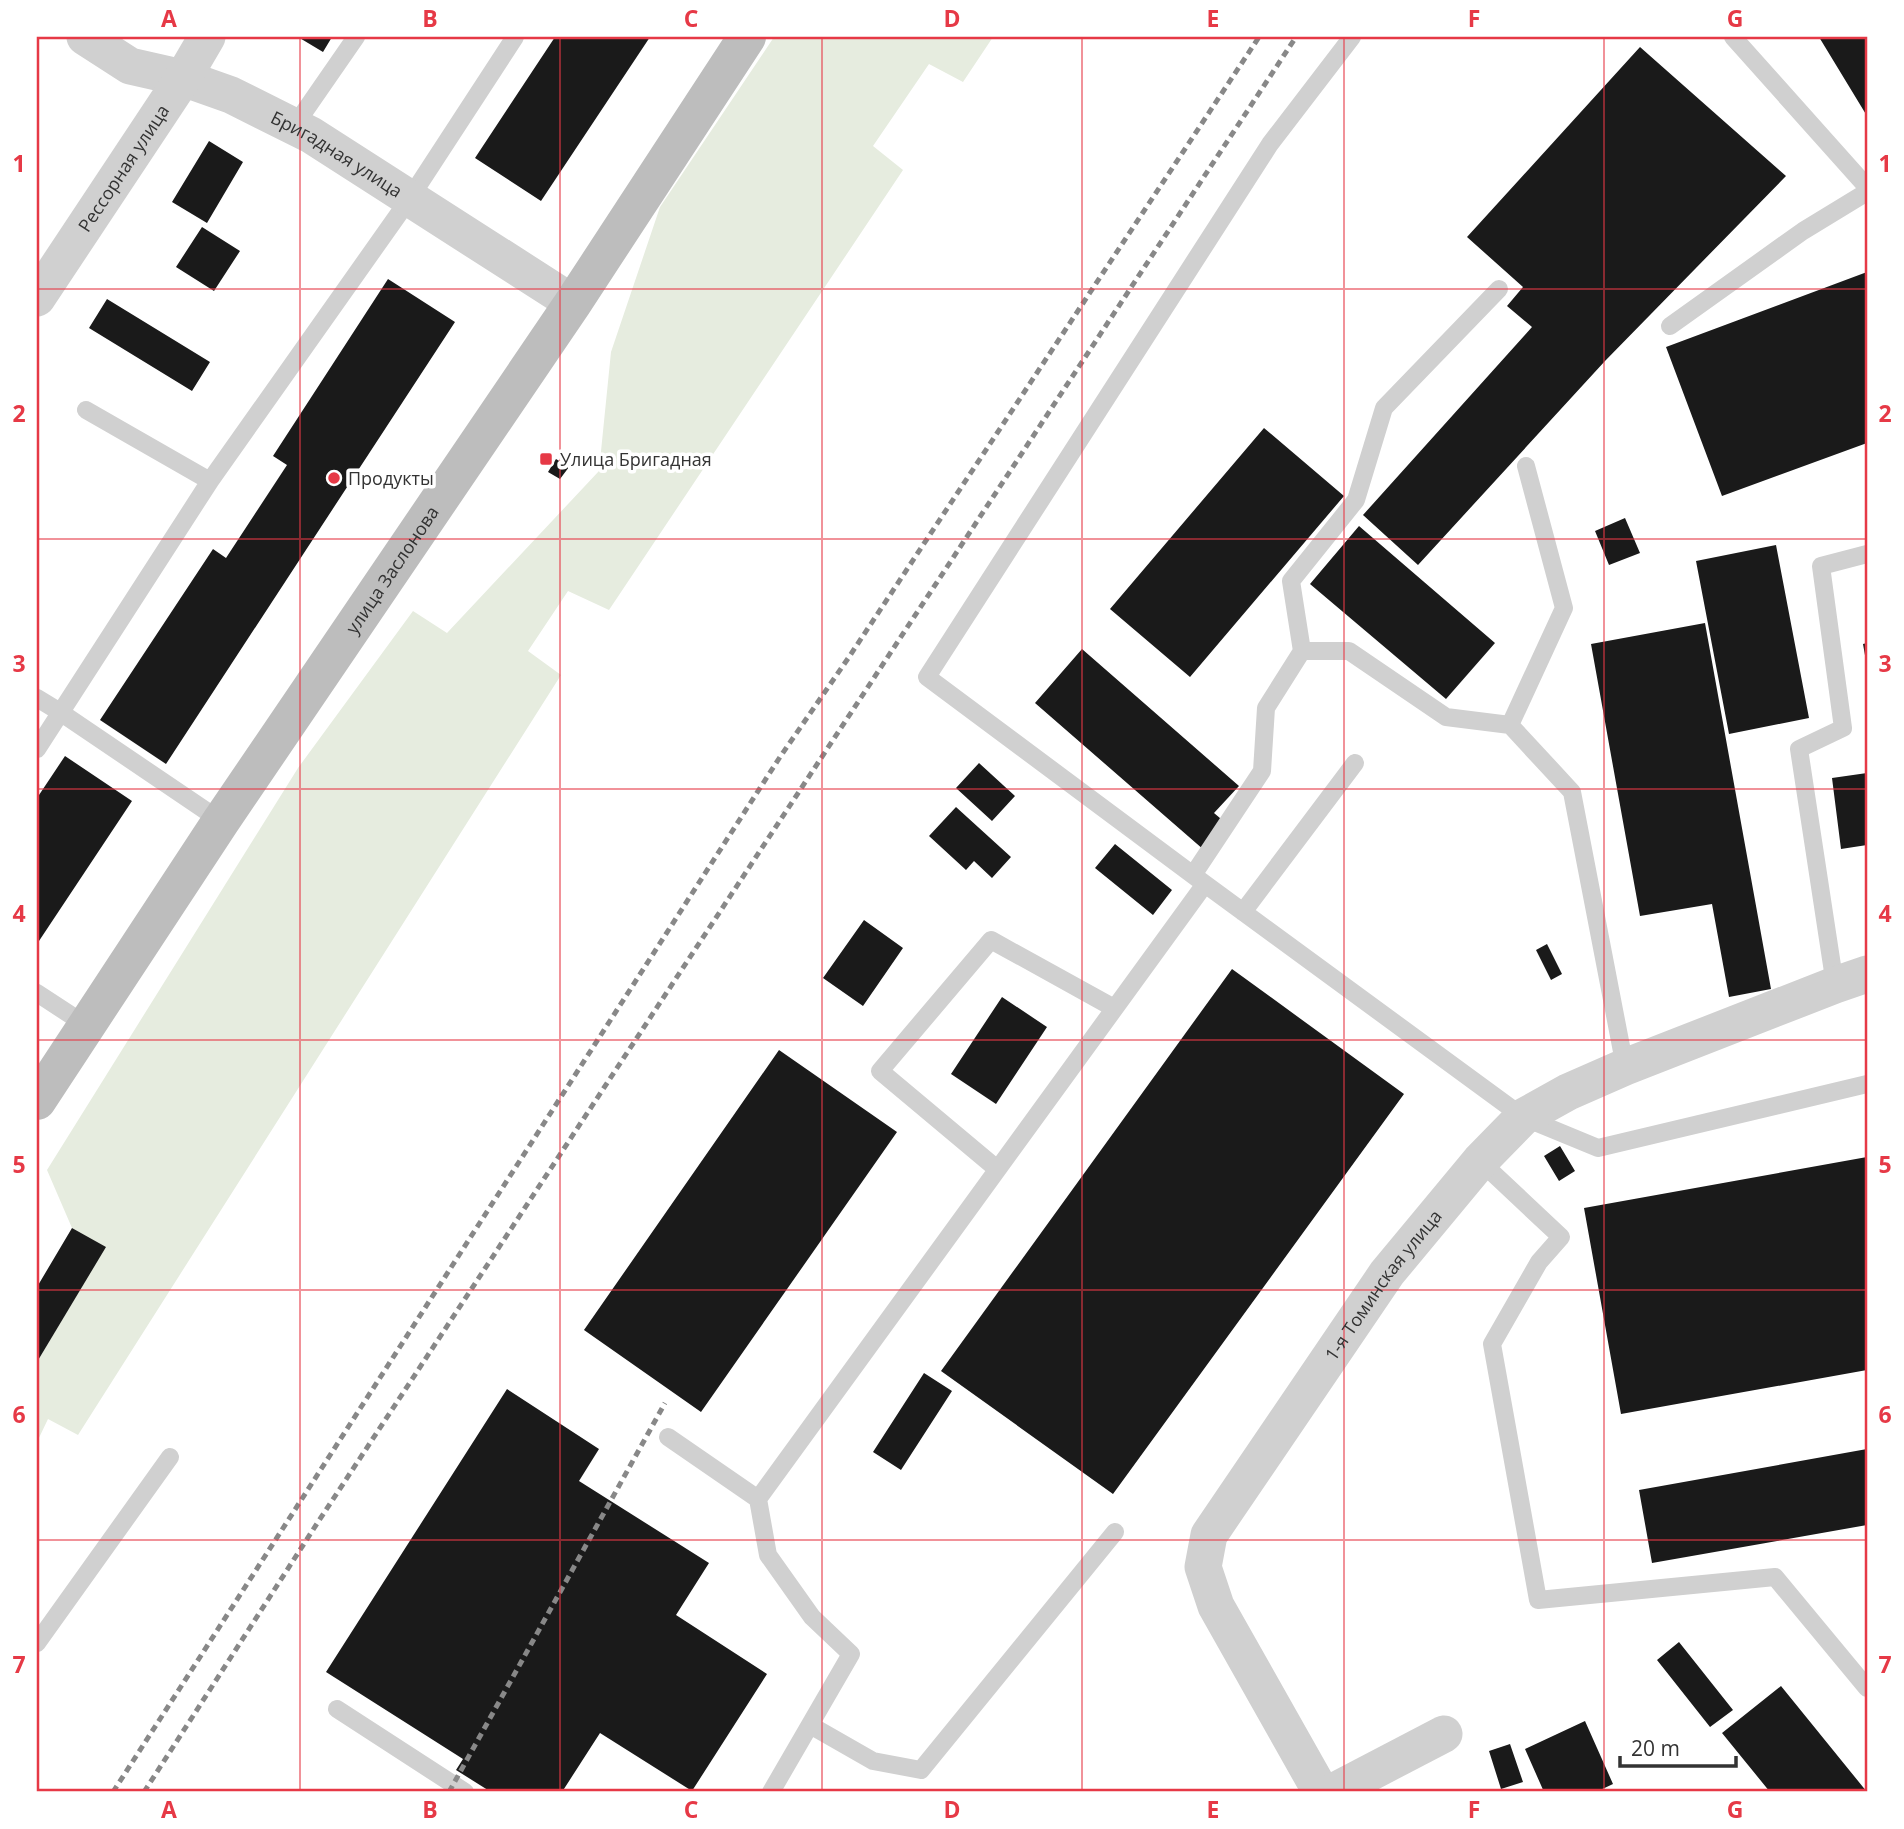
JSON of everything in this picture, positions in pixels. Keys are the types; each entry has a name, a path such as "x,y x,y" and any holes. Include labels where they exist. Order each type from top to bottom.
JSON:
{"street":[{"name":"Бригадная улица","path":"85,37 130,66 183,78 231,95 311,135 573,303"},
{"name":"Рессорная улица","path":"37,298 183,78 207,37"},
{"name":"улица Заслонова","path":"37,1101 221,821 573,303 747,37"},
{"name":"1-я Томинская улица","path":"1321,1792 1216,1606 1203,1567 1209,1535 1387,1273 1480,1161 1523,1116 1568,1092 1625,1067 1851,979"},
{"path":"1332,1792 1444,1734"}],"lane":[{"path":"293,128 356,37"},
{"path":"37,749 210,481 410,198 515,37"},
{"path":"1352,37 1270,144 927,677 1199,880 1523,1116 1598,1148 1867,1084"},
{"path":"1670,326 1867,189 1733,37"},
{"path":"758,1499 1114,1008 1199,880 1262,771 1266,708 1303,651 1291,581 1356,500 1384,408 1499,289"},
{"path":"86,410 210,481"},
{"path":"1510,725 1564,608 1526,466"},
{"path":"1851,979 1799,750 1843,728 1821,566 1867,554"},
{"path":"1303,651 1349,652 1446,717 1510,725 1572,792 1625,1067"},
{"path":"37,698 221,821"},
{"path":"1243,912 1355,763"},
{"path":"997,1169 880,1071 991,940 1114,1008"},
{"path":"37,993 86,1026"},
{"path":"1480,1161 1561,1237 1539,1262 1492,1344 1538,1600 1775,1577 1867,1688"},
{"path":"668,1437 758,1499 768,1555 813,1617 851,1654 771,1792"},
{"path":"37,1643 170,1457"},
{"path":"810,1725 873,1761 921,1770 1115,1532"},
{"path":"337,1709 465,1792"}],"shaded area":[{"path":"774,37 993,37 963,82 929,64 873,146 903,170 609,610 568,591 528,651 561,675 78,1435 48,1419 37,1442 37,1362 105,1247 72,1228 47,1170 298,768 413,611 447,633 599,471 611,352 660,207"}],"building":[{"path":"298,37 332,37 323,52"},
{"path":"555,37 650,37 541,201 475,158"},
{"path":"1819,37 1867,37 1867,116"},
{"path":"1640,47 1786,176 1605,361 1418,565 1363,515 1532,327 1507,306 1523,287 1467,237"},
{"path":"209,141 243,162 207,223 172,202"},
{"path":"202,227 240,251 214,291 176,267"},
{"path":"1867,272 1867,443 1722,496 1666,347"},
{"path":"388,279 455,322 166,764 100,720 213,549 226,558 287,465 273,456"},
{"path":"107,299 210,362 192,391 89,328"},
{"path":"1264,428 1344,496 1190,677 1110,609"},
{"path":"556,459 569,467 560,479 548,472"},
{"path":"1625,518 1640,553 1609,565 1595,531"},
{"path":"1359,526 1495,643 1446,699 1310,584"},
{"path":"1776,545 1809,718 1729,734 1696,561"},
{"path":"1705,623 1771,989 1729,997 1712,904 1640,916 1591,644"},
{"path":"1867,643 1867,661 1866,661 1863,644"},
{"path":"1082,649 1239,786 1214,813 1227,824 1204,850 1035,703"},
{"path":"65,756 132,801 37,944 37,798"},
{"path":"979,763 1015,796 992,821 956,788"},
{"path":"1867,773 1867,845 1841,849 1832,778"},
{"path":"956,807 1011,857 992,878 974,861 966,870 929,836"},
{"path":"1115,844 1172,890 1153,915 1095,868"},
{"path":"864,920 903,948 863,1006 823,978"},
{"path":"1547,944 1562,974 1551,980 1536,950"},
{"path":"1232,969 1404,1094 1113,1494 941,1371"},
{"path":"1002,997 1047,1027 996,1104 951,1074"},
{"path":"779,1050 897,1132 701,1412 584,1330"},
{"path":"1560,1146 1575,1171 1559,1181 1544,1156"},
{"path":"1867,1157 1867,1370 1621,1414 1584,1208"},
{"path":"72,1228 106,1247 37,1362 37,1287"},
{"path":"924,1373 952,1391 901,1470 873,1452"},
{"path":"507,1389 599,1449 579,1481 709,1563 676,1615 767,1674 692,1791 600,1733 562,1792 491,1792 456,1770 463,1759 326,1672"},
{"path":"1867,1449 1867,1525 1652,1563 1639,1490"},
{"path":"1679,1642 1733,1710 1710,1727 1657,1660"},
{"path":"1781,1686 1867,1792 1770,1792 1722,1733"},
{"path":"1585,1721 1613,1784 1596,1792 1544,1792 1525,1749"},
{"path":"1510,1744 1523,1782 1501,1789 1489,1751"}],"railway":[{"path":"113,1792 780,757 1259,37"},
{"path":"144,1792 318,1522 1296,37"},
{"path":"449,1792 665,1403"}],"place":[{"name":"Улица Бригадная","path":"546,459"},
{"name":"Продукты","path":"334,478"}]}
